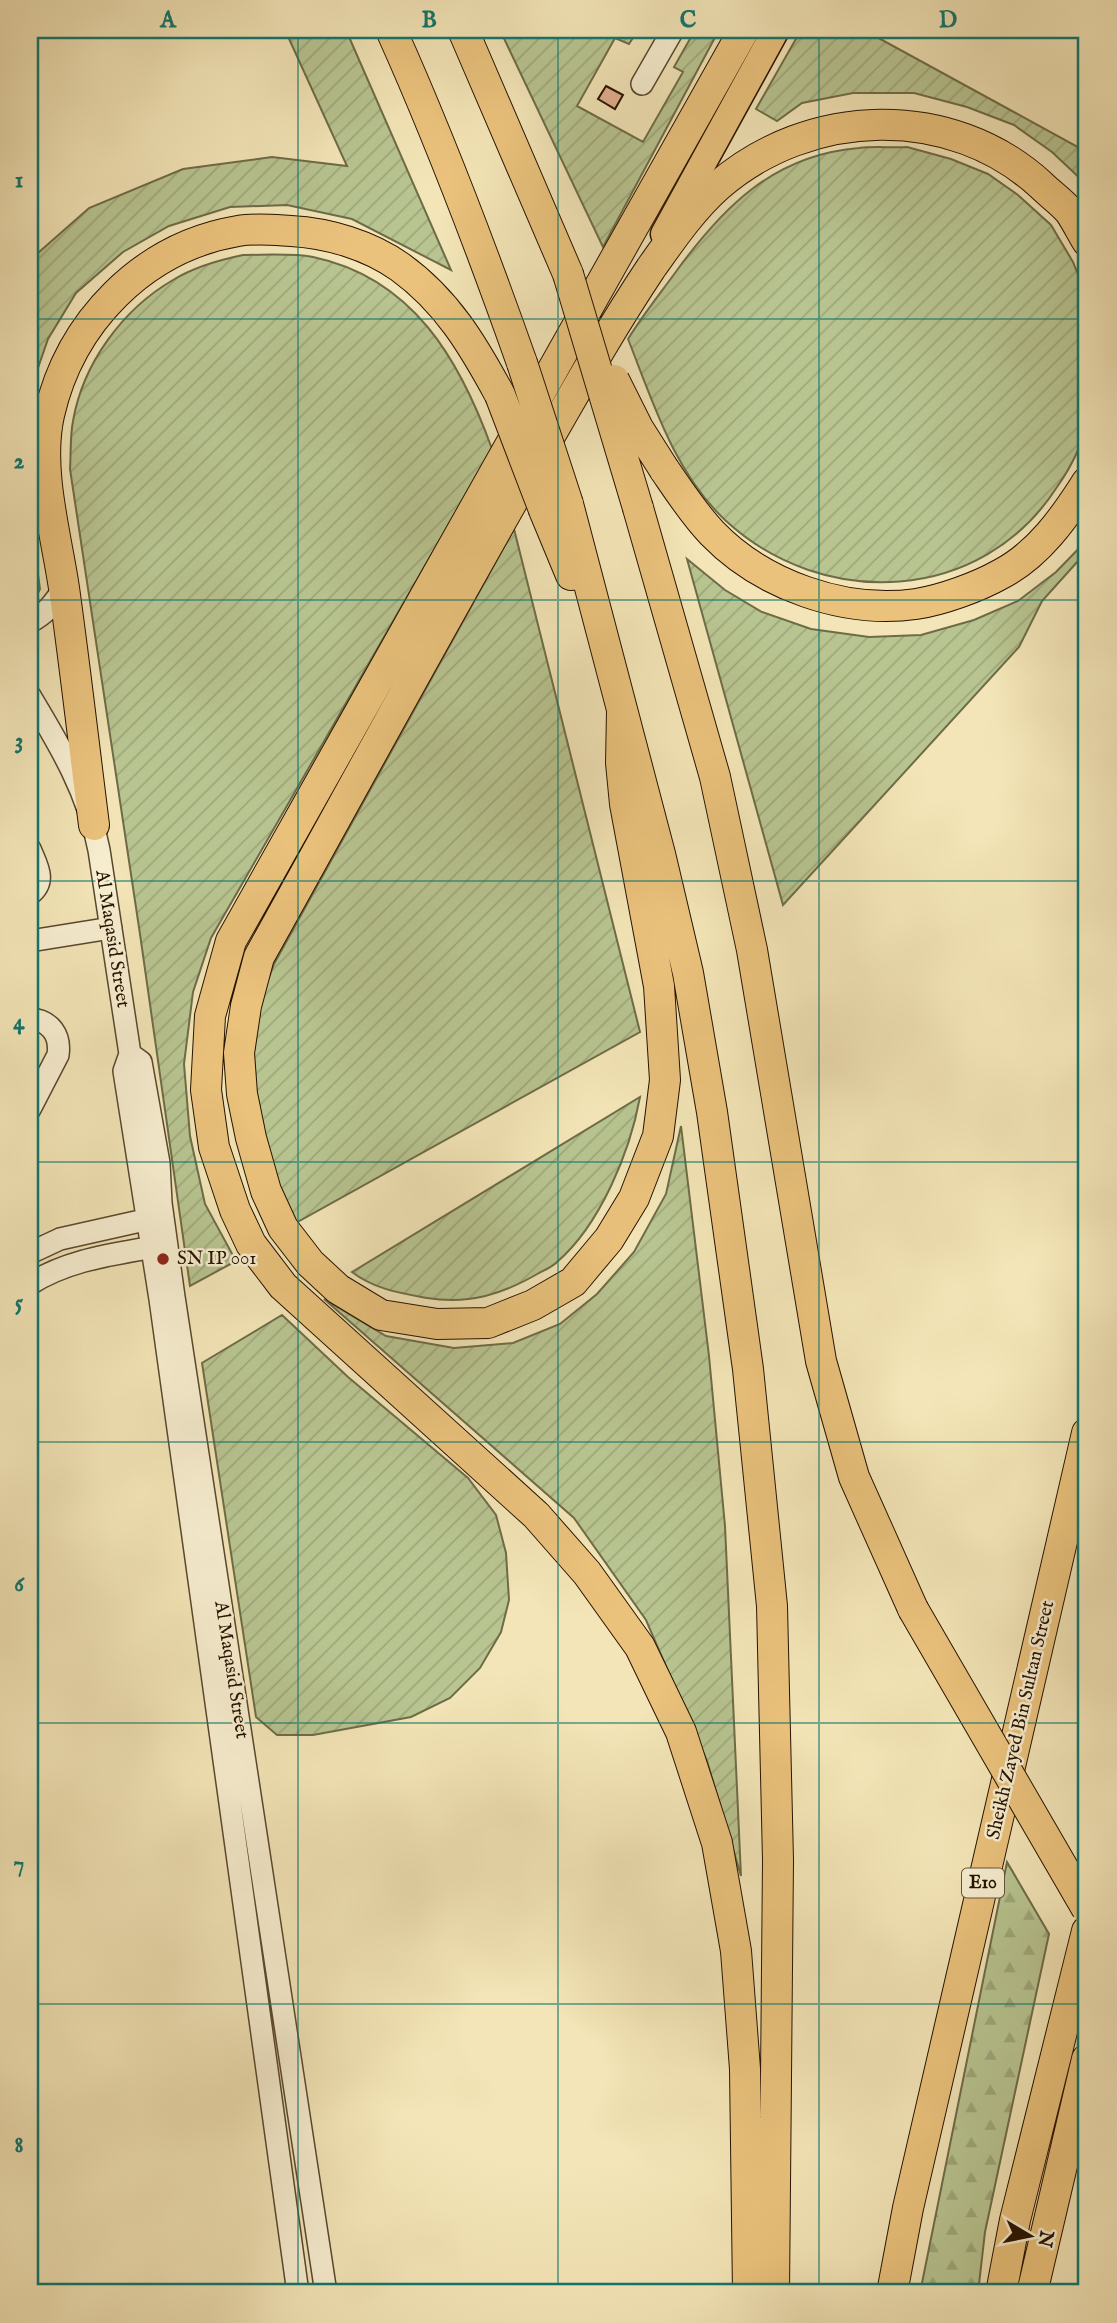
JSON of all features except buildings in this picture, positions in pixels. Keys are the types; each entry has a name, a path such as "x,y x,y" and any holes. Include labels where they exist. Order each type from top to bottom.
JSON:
{"highway":[{"path":"391,30 471,220 522,363 570,573 599,623 663,867 688,973 712,1112 748,1368 772,1605 778,1860 774,2293"},
{"path":"463,30 638,428 685,502 713,534 747,561 779,580 819,597 870,606 916,604 1003,574 1035,549 1065,518 1087,482"},
{"path":"744,30 231,941 210,1016 206,1090 214,1147 235,1210 251,1244 283,1286 307,1310 467,1451 544,1525 587,1573 640,1647 681,1732 717,1843 736,1951 745,2068 748,2293"},
{"path":"622,711 621,764 625,804 659,986 665,1080 658,1136 634,1198 609,1240 573,1282 533,1306 488,1323 436,1324 381,1315 338,1289 310,1263 283,1228 266,1191 242,1094 239,1053 246,1006 259,957 619,315 678,230 717,187 758,155 811,134 856,125 910,124 958,137 999,153 1032,177 1068,210 1087,241"},
{"path":"94,825 64,588 45,471 48,417 64,368 86,327 122,286 161,257 204,238 241,230 277,230 317,232 357,245 397,265 433,293 474,348 556,507"},
{"path":"568,274 715,777 752,950 821,1361 854,1477 913,1609 1087,1909"},
{"name":"Sheikh Zayed Bin Sultan Street","path":"892,2293 908,2208 1087,1433"},
{"path":"1000,2293 1015,2220 1087,1931"},
{"path":"1032,2293 1087,2059"}],"main road":[{"path":"619,315 776,30"}],"street":[{"path":"642,84 673,30"},
{"path":"30,622 41,616 64,588"},
{"name":"Al Maqasid Street","path":"30,696 77,778 94,825 130,1054 138,1058 143,1067 159,1163 155,1218 192,1468 326,2293"},
{"path":"30,849 40,875 38,887 30,894"},
{"path":"30,941 111,928"},
{"path":"30,1019 47,1024 54,1030 60,1046 30,1109"},
{"path":"30,1253 60,1239 155,1218"},
{"path":"30,1284 63,1266 159,1246"},
{"name":"Al Maqasid Street","path":"192,1468 298,2293"}],"green space":[{"path":"285,30 346,30 451,270 352,219 287,205 230,207 169,226 123,252 76,293 48,339 30,391 30,260 89,208 183,169 272,157 347,166"},
{"path":"500,30 638,30 629,44 615,38 577,106 643,142 683,72 674,67 695,30 719,30 603,247"},
{"path":"801,30 864,30 1087,152 1087,185 1052,152 1014,125 967,107 914,93 853,93 802,103 777,121 756,109"},
{"path":"865,147 907,147 951,159 988,174 1018,195 1051,225 1073,262 1087,297 1087,420 1076,455 1057,487 1025,526 987,554 945,573 900,582 853,580 808,570 764,550 725,520 707,501 678,458 628,339 711,227 752,189 775,173 828,153"},
{"path":"243,255 313,257 348,268 379,283 428,327 448,355 465,384 492,449 211,938 193,992 184,1064 190,1136 205,1204 236,1261 190,1286 70,469 71,439 78,399 86,379 108,340 122,322 155,292 181,275"},
{"path":"30,516 40,589 30,608"},
{"path":"514,529 640,1032 292,1225 250,1096 258,1008 274,964"},
{"path":"1087,540 1087,551 1042,601 1019,647 783,905 687,559 725,590 762,612 811,629 869,637 921,635 974,620 1018,601 1056,572"},
{"path":"640,1097 621,1164 600,1208 573,1247 551,1267 499,1292 457,1300 397,1292 369,1283 352,1272"},
{"path":"681,1126 709,1356 725,1526 741,1876 707,1761 646,1620 574,1518 324,1299 386,1336 454,1348 513,1343 560,1324 597,1294 634,1252 666,1194"},
{"path":"282,1315 348,1377 468,1478 496,1515 506,1553 509,1600 501,1632 480,1668 450,1698 411,1717 313,1735 277,1735 256,1717 202,1363"},
{"path":"1007,1862 1049,1934 985,2232 978,2293 920,2293"}],"place":[{"name":"SN IP 001","path":"163,1259"}]}
